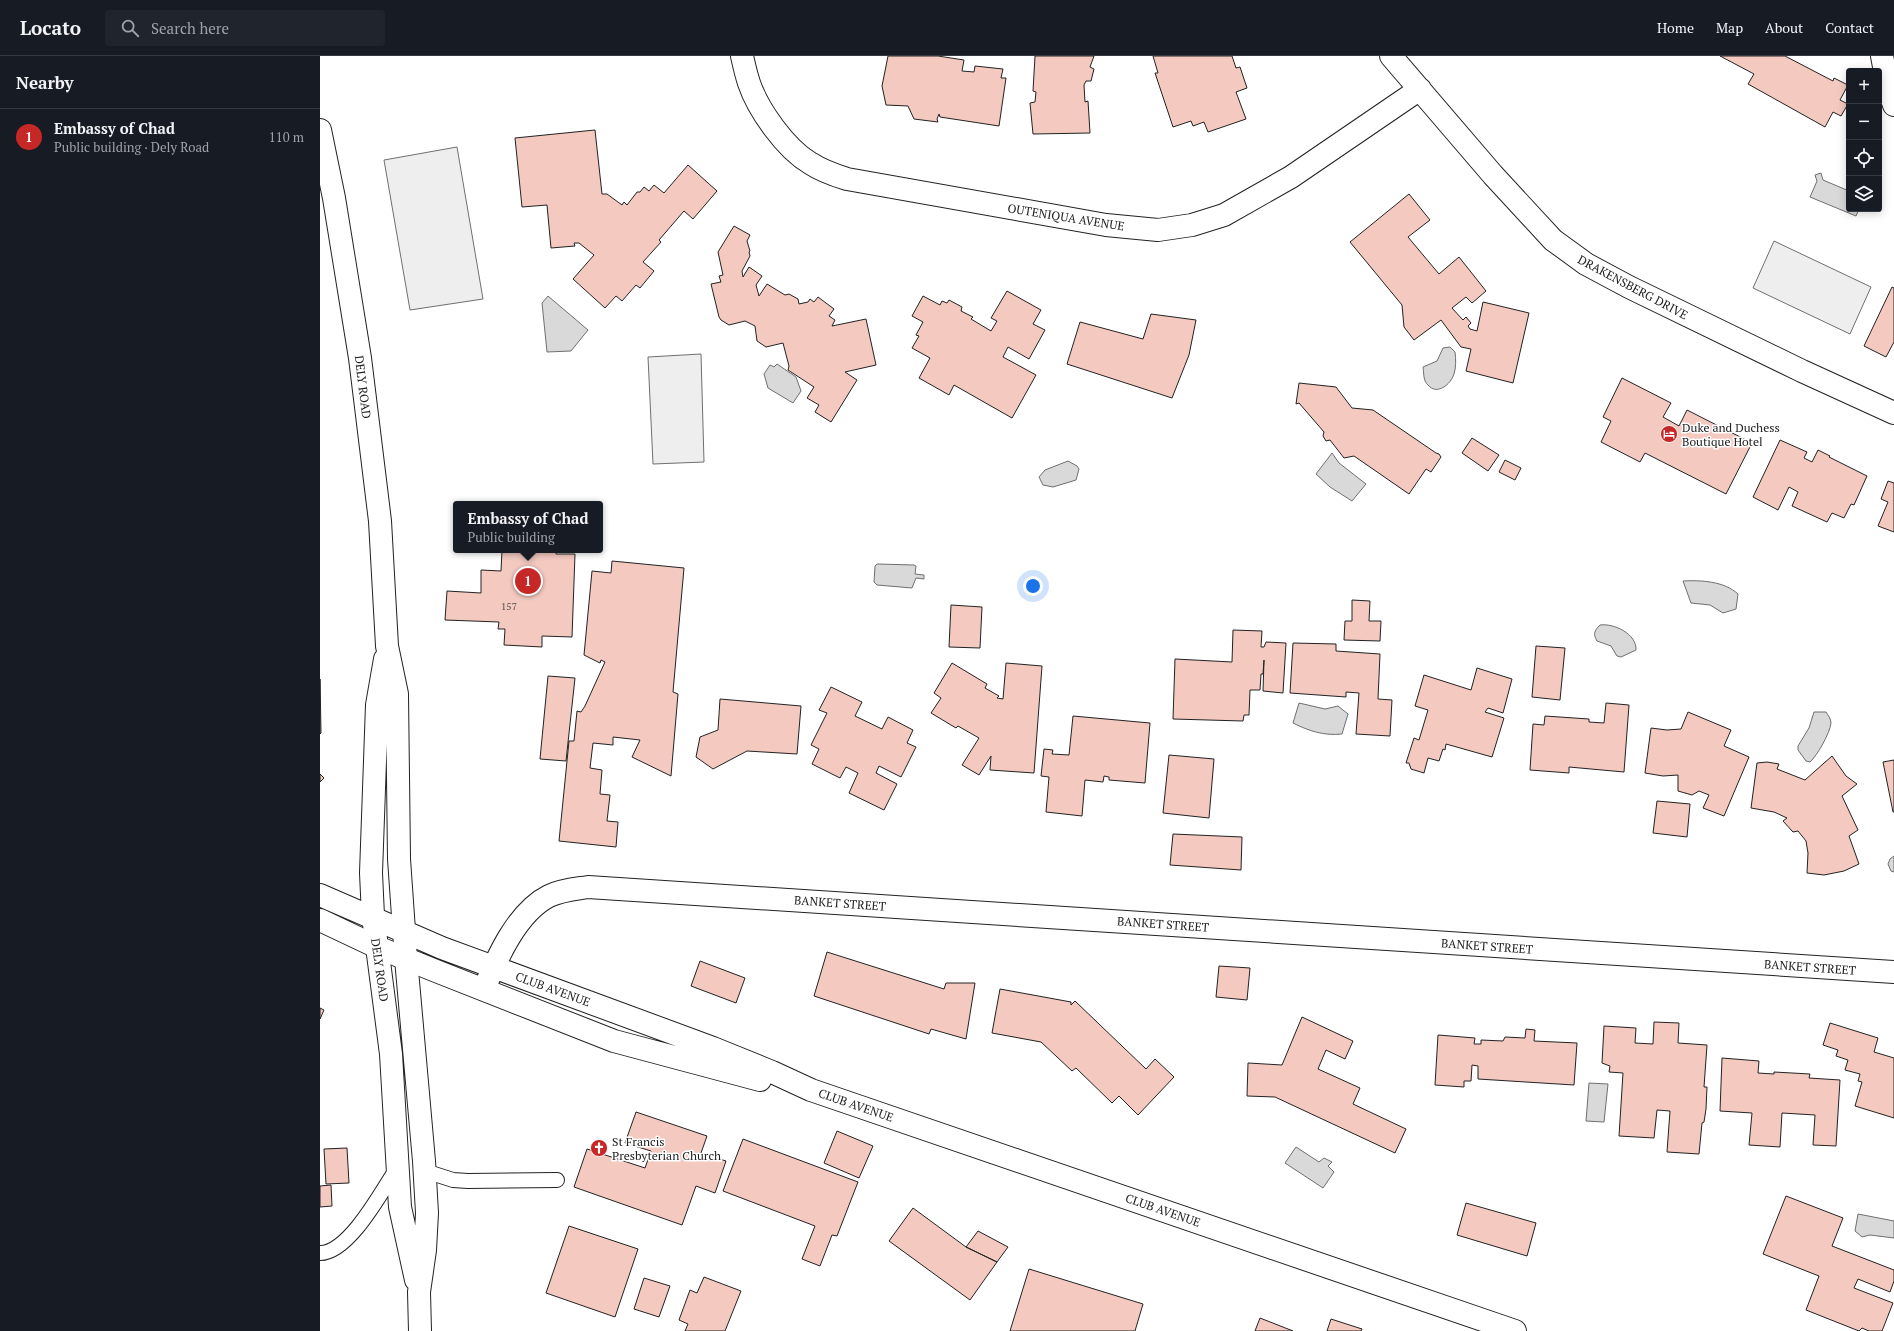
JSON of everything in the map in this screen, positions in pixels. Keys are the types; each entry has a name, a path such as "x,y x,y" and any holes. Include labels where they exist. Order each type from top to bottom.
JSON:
{"street":[{"name":"OUTENIQUA AVENUE","path":"742,56 750,84 762,109 786,142 809,163 827,172 847,179 1050,216 1106,225 1158,230 1192,226 1224,214 1291,177 1420,89"},
{"name":"DRAKENSBERG DRIVE","path":"1391,56 1494,175 1553,240 1586,264 1629,287 1802,371 1894,413"},
{"path":"1882,56 1888,88 1894,105"},
{"name":"DELY ROAD","path":"320,130 334,198 360,358 380,521 387,646 397,694 399,859 406,959 425,1171 427,1213 425,1250 419,1292 420,1331"},
{"name":"DELY ROAD","path":"387,646 377,704 370,873 373,916 391,1054 400,1207 419,1292"},
{"name":"BANKET STREET","path":"484,989 493,967 516,928 533,907 548,896 562,891 588,887 1894,972"},
{"name":"CLUB AVENUE","path":"320,895 493,967 713,1048 772,1072 810,1090 1515,1331"},
{"name":"CLUB AVENUE","path":"320,920 406,959 614,1041 768,1082 810,1090"}],"lane":[{"path":"320,1253 325,1253 343,1243 355,1231 398,1168"},
{"path":"425,1171 453,1180 468,1182 557,1180"}],"shaded area":[{"path":"457,147 483,299 410,310 384,160"},
{"path":"1821,173 1823,180 1846,190 1846,212 1810,197 1817,181 1815,175"},
{"path":"1846,212 1858,212 1856,216"},
{"path":"1774,241 1871,287 1850,334 1753,288"},
{"path":"548,296 588,330 571,351 547,352 542,303"},
{"path":"1450,347 1455,352 1456,358 1454,374 1447,385 1439,389 1432,388 1425,381 1423,367 1437,361 1443,348"},
{"path":"701,354 704,462 653,464 648,357"},
{"path":"777,364 796,377 801,391 793,403 768,388 764,374 770,365 774,367"},
{"path":"1332,453 1339,463 1366,484 1352,501 1330,487 1316,474"},
{"path":"1068,461 1077,466 1079,469 1076,480 1053,487 1043,485 1039,477 1045,470"},
{"path":"877,564 914,565 916,566 915,574 924,575 924,579 916,578 912,588 877,585 874,582 875,566"},
{"path":"1683,581 1712,582 1726,586 1738,594 1736,609 1723,613 1710,605 1691,603"},
{"path":"1600,625 1612,626 1624,631 1633,639 1636,650 1621,657 1617,656 1611,646 1597,641 1595,633 1596,629"},
{"path":"1299,703 1325,709 1338,706 1348,714 1342,734 1317,732 1293,723"},
{"path":"1814,712 1826,712 1831,723 1823,744 1810,762 1806,761 1798,750 1798,746 1809,728"},
{"path":"1894,856 1894,872 1891,871 1888,864 1890,859"},
{"path":"1589,1083 1608,1084 1604,1122 1586,1121"},
{"path":"1296,1147 1319,1162 1324,1158 1332,1162 1328,1166 1334,1172 1323,1188 1285,1163"},
{"path":"1858,1214 1894,1221 1894,1238 1870,1235 1862,1237 1855,1231"}],"building":[{"path":"888,56 938,56 964,60 962,71 974,72 975,66 1003,69 1001,78 1006,78 999,126 940,117 939,114 937,119 938,122 914,119 908,106 886,105 882,86"},
{"path":"1035,56 1094,56 1090,67 1094,69 1091,81 1086,81 1084,85 1085,102 1088,101 1090,133 1033,134 1030,103 1035,102 1036,92 1033,91"},
{"path":"1153,56 1232,56 1236,68 1240,67 1247,88 1236,92 1246,119 1208,132 1204,122 1193,126 1191,121 1173,127 1155,73 1158,73"},
{"path":"1720,56 1785,56 1833,81 1834,78 1846,84 1846,89 1840,100 1846,103 1846,107 1841,116 1833,112 1825,127 1748,84 1754,74"},
{"path":"595,130 602,194 607,194 622,205 624,202 627,205 637,192 640,192 644,187 649,191 654,185 664,193 688,165 717,191 693,219 684,211 659,240 661,242 643,262 654,271 640,288 636,285 622,301 616,296 605,308 573,279 594,255 579,243 574,243 575,246 551,248 547,205 522,207 515,138"},
{"path":"1409,194 1430,220 1408,237 1439,274 1459,257 1486,291 1472,303 1466,297 1452,308 1463,320 1466,317 1471,323 1468,326 1470,329 1477,331 1483,302 1529,313 1513,383 1466,371 1471,349 1461,347 1441,320 1414,340 1404,327 1402,305 1350,242"},
{"path":"734,226 750,235 747,241 750,256 742,271 743,277 749,267 762,276 756,285 759,296 767,284 785,295 789,294 798,299 799,304 808,302 810,299 814,302 818,297 834,309 829,316 835,320 832,326 866,319 876,365 845,372 857,380 831,422 815,412 819,405 807,398 814,387 788,370 789,366 783,343 766,347 757,341 755,326 745,321 729,325 719,317 711,284 721,282 719,276 723,275 718,252"},
{"path":"1892,287 1894,288 1894,342 1886,357 1864,346"},
{"path":"1007,291 1041,310 1033,324 1045,330 1029,359 1008,347 1003,357 1036,375 1012,418 954,385 949,395 919,378 930,358 912,348 919,336 916,335 923,322 912,316 923,296 940,305 942,301 947,303 949,300 962,307 961,311 973,317 971,319 991,331 997,321 991,318"},
{"path":"1151,314 1196,320 1189,355 1172,398 1067,364 1080,322 1143,339"},
{"name":"Duke and Duchess Boutique Hotel","path":"1622,378 1671,403 1663,417 1679,426 1687,410 1752,443 1726,494 1645,453 1640,462 1601,442 1611,421 1603,417"},
{"path":"1299,383 1336,387 1352,408 1373,410 1439,454 1441,457 1431,472 1426,469 1409,494 1354,456 1344,458 1330,440 1326,441 1323,436 1324,432 1299,403 1296,404"},
{"path":"1472,438 1499,455 1488,471 1462,453"},
{"path":"1780,440 1807,452 1804,458 1812,462 1818,450 1867,476 1854,505 1851,504 1844,518 1832,513 1827,522 1792,506 1798,492 1789,487 1778,510 1753,497"},
{"path":"1505,460 1521,468 1515,480 1499,472"},
{"path":"1888,481 1894,483 1894,532 1878,526 1888,502 1881,499"},
{"path":"502,553 575,554 572,637 542,636 542,647 504,645 505,629 498,629 499,622 445,620 447,591 481,593 481,570 501,571"},
{"path":"612,561 684,568 673,692 678,694 671,776 632,757 640,740 613,737 613,745 593,743 590,768 602,770 600,794 610,795 607,821 618,822 616,847 559,841 569,741 574,741 577,711 581,712 585,706 605,662 601,660 600,663 584,655 592,571 611,573"},
{"path":"1352,600 1370,601 1369,621 1381,621 1380,641 1344,640 1345,621 1352,621"},
{"path":"951,605 982,607 980,648 949,647"},
{"path":"1233,630 1262,631 1261,647 1264,647 1266,642 1286,643 1283,693 1263,691 1264,660 1260,690 1250,690 1249,715 1244,715 1243,721 1173,719 1175,659 1232,662"},
{"path":"1293,643 1336,644 1336,651 1380,654 1378,699 1392,700 1390,736 1356,734 1359,693 1346,692 1346,697 1290,693"},
{"path":"1536,646 1565,648 1560,700 1532,697"},
{"path":"952,663 987,684 985,688 999,696 997,698 1003,699 1006,663 1042,666 1034,773 990,770 991,756 979,775 962,765 979,738 958,726 956,728 931,713 941,698 934,693"},
{"path":"1477,668 1512,679 1503,713 1488,708 1485,712 1504,718 1492,757 1446,744 1445,750 1443,749 1439,761 1428,758 1424,773 1411,769 1409,763 1406,763 1414,738 1419,740 1428,710 1415,706 1424,675 1471,690"},
{"path":"548,676 575,678 566,761 540,759"},
{"path":"320,679 321,733 320,734"},
{"path":"831,687 862,702 855,716 882,729 888,717 913,730 907,743 916,747 901,777 879,766 876,773 897,784 884,810 849,793 858,773 846,767 840,778 812,764 819,749 811,745 827,713 819,710"},
{"path":"720,699 801,706 797,754 747,751 713,769 696,757 700,737 718,730"},
{"path":"1606,703 1629,705 1624,772 1569,767 1569,773 1530,770 1533,724 1544,725 1545,716 1589,719 1589,722 1604,723"},
{"path":"1688,712 1731,730 1724,746 1749,757 1724,816 1703,808 1709,795 1699,791 1692,795 1678,791 1678,775 1663,776 1645,773 1651,728 1667,730 1681,729"},
{"path":"1073,716 1150,723 1145,783 1109,780 1109,777 1104,776 1103,782 1085,780 1082,816 1046,812 1049,777 1041,776 1044,749 1053,750 1052,754 1069,755"},
{"path":"1169,755 1214,759 1209,818 1163,813"},
{"path":"1832,756 1846,776 1857,784 1842,796 1858,830 1849,836 1859,864 1844,871 1824,875 1807,873 1808,853 1806,841 1798,831 1793,832 1783,821 1787,818 1774,812 1751,808 1757,763 1767,762 1779,764 1777,769 1805,780"},
{"path":"1894,760 1894,812 1893,812 1883,762"},
{"path":"320,774 324,778 320,782"},
{"path":"1657,801 1690,804 1687,837 1653,833"},
{"path":"1173,834 1242,837 1241,870 1170,865"},
{"path":"827,952 944,989 946,983 975,983 966,1039 931,1029 929,1034 814,996"},
{"path":"700,961 745,978 736,1003 691,986"},
{"path":"1219,966 1250,968 1247,1000 1216,997"},
{"path":"1000,989 1071,1002 1071,1005 1075,1001 1146,1069 1155,1059 1174,1077 1138,1115 1119,1096 1112,1103 1076,1068 1072,1071 1041,1042 992,1033"},
{"path":"320,1008 324,1010 320,1019"},
{"path":"1302,1017 1353,1041 1345,1059 1326,1050 1318,1069 1360,1088 1353,1104 1406,1129 1395,1153 1275,1097 1247,1096 1248,1063 1282,1065"},
{"path":"1654,1022 1679,1023 1678,1043 1707,1045 1704,1087 1707,1087 1706,1109 1704,1122 1702,1123 1699,1154 1667,1152 1670,1111 1657,1110 1654,1138 1619,1136 1623,1073 1609,1072 1610,1066 1602,1063 1604,1026 1636,1028 1635,1043 1653,1044"},
{"path":"1830,1023 1878,1038 1874,1052 1894,1058 1894,1118 1855,1106 1862,1082 1858,1081 1860,1074 1845,1070 1848,1060 1836,1056 1838,1050 1823,1045"},
{"path":"1526,1029 1535,1030 1534,1041 1577,1043 1574,1085 1478,1079 1478,1066 1472,1065 1471,1081 1464,1081 1464,1087 1435,1085 1438,1035 1475,1038 1474,1044 1481,1044 1481,1040 1503,1041 1505,1037 1525,1038"},
{"path":"1722,1058 1759,1061 1758,1073 1774,1074 1774,1072 1810,1074 1809,1078 1840,1080 1836,1146 1813,1145 1815,1115 1782,1113 1780,1147 1749,1145 1752,1113 1720,1111"},
{"path":"636,1112 707,1136 701,1153 726,1161 715,1193 696,1186 682,1225 574,1187 587,1149 645,1168 651,1151 625,1143"},
{"path":"837,1131 873,1146 859,1178 824,1163"},
{"path":"743,1139 858,1182 837,1236 832,1235 820,1266 802,1259 815,1226 723,1191"},
{"path":"347,1148 349,1183 326,1184 324,1149"},
{"path":"331,1185 332,1206 320,1207 320,1186"},
{"path":"1786,1196 1843,1218 1832,1246 1894,1270 1894,1281 1890,1292 1858,1279 1854,1288 1893,1303 1882,1331 1869,1331 1862,1328 1859,1331 1806,1310 1819,1276 1763,1254"},
{"path":"1466,1203 1536,1223 1527,1256 1457,1235"},
{"path":"913,1208 966,1247 997,1262 970,1300 889,1241"},
{"path":"569,1226 638,1249 615,1317 546,1293"},
{"path":"978,1231 1008,1247 997,1262 966,1247"},
{"path":"1029,1269 1143,1304 1135,1331 1010,1331"},
{"path":"704,1277 741,1291 725,1331 685,1331 688,1324 679,1320 690,1290 697,1293"},
{"path":"644,1278 670,1286 659,1317 634,1309"},
{"path":"1260,1318 1293,1331 1255,1331"},
{"path":"1331,1319 1362,1329 1361,1331 1327,1331"}],"place":[{"name":"Duke and Duchess Boutique Hotel","path":"1669,434"},
{"name":"Embassy of Chad","path":"528,581"},
{"name":"St Francis Presbyterian Church","path":"599,1148"}]}
